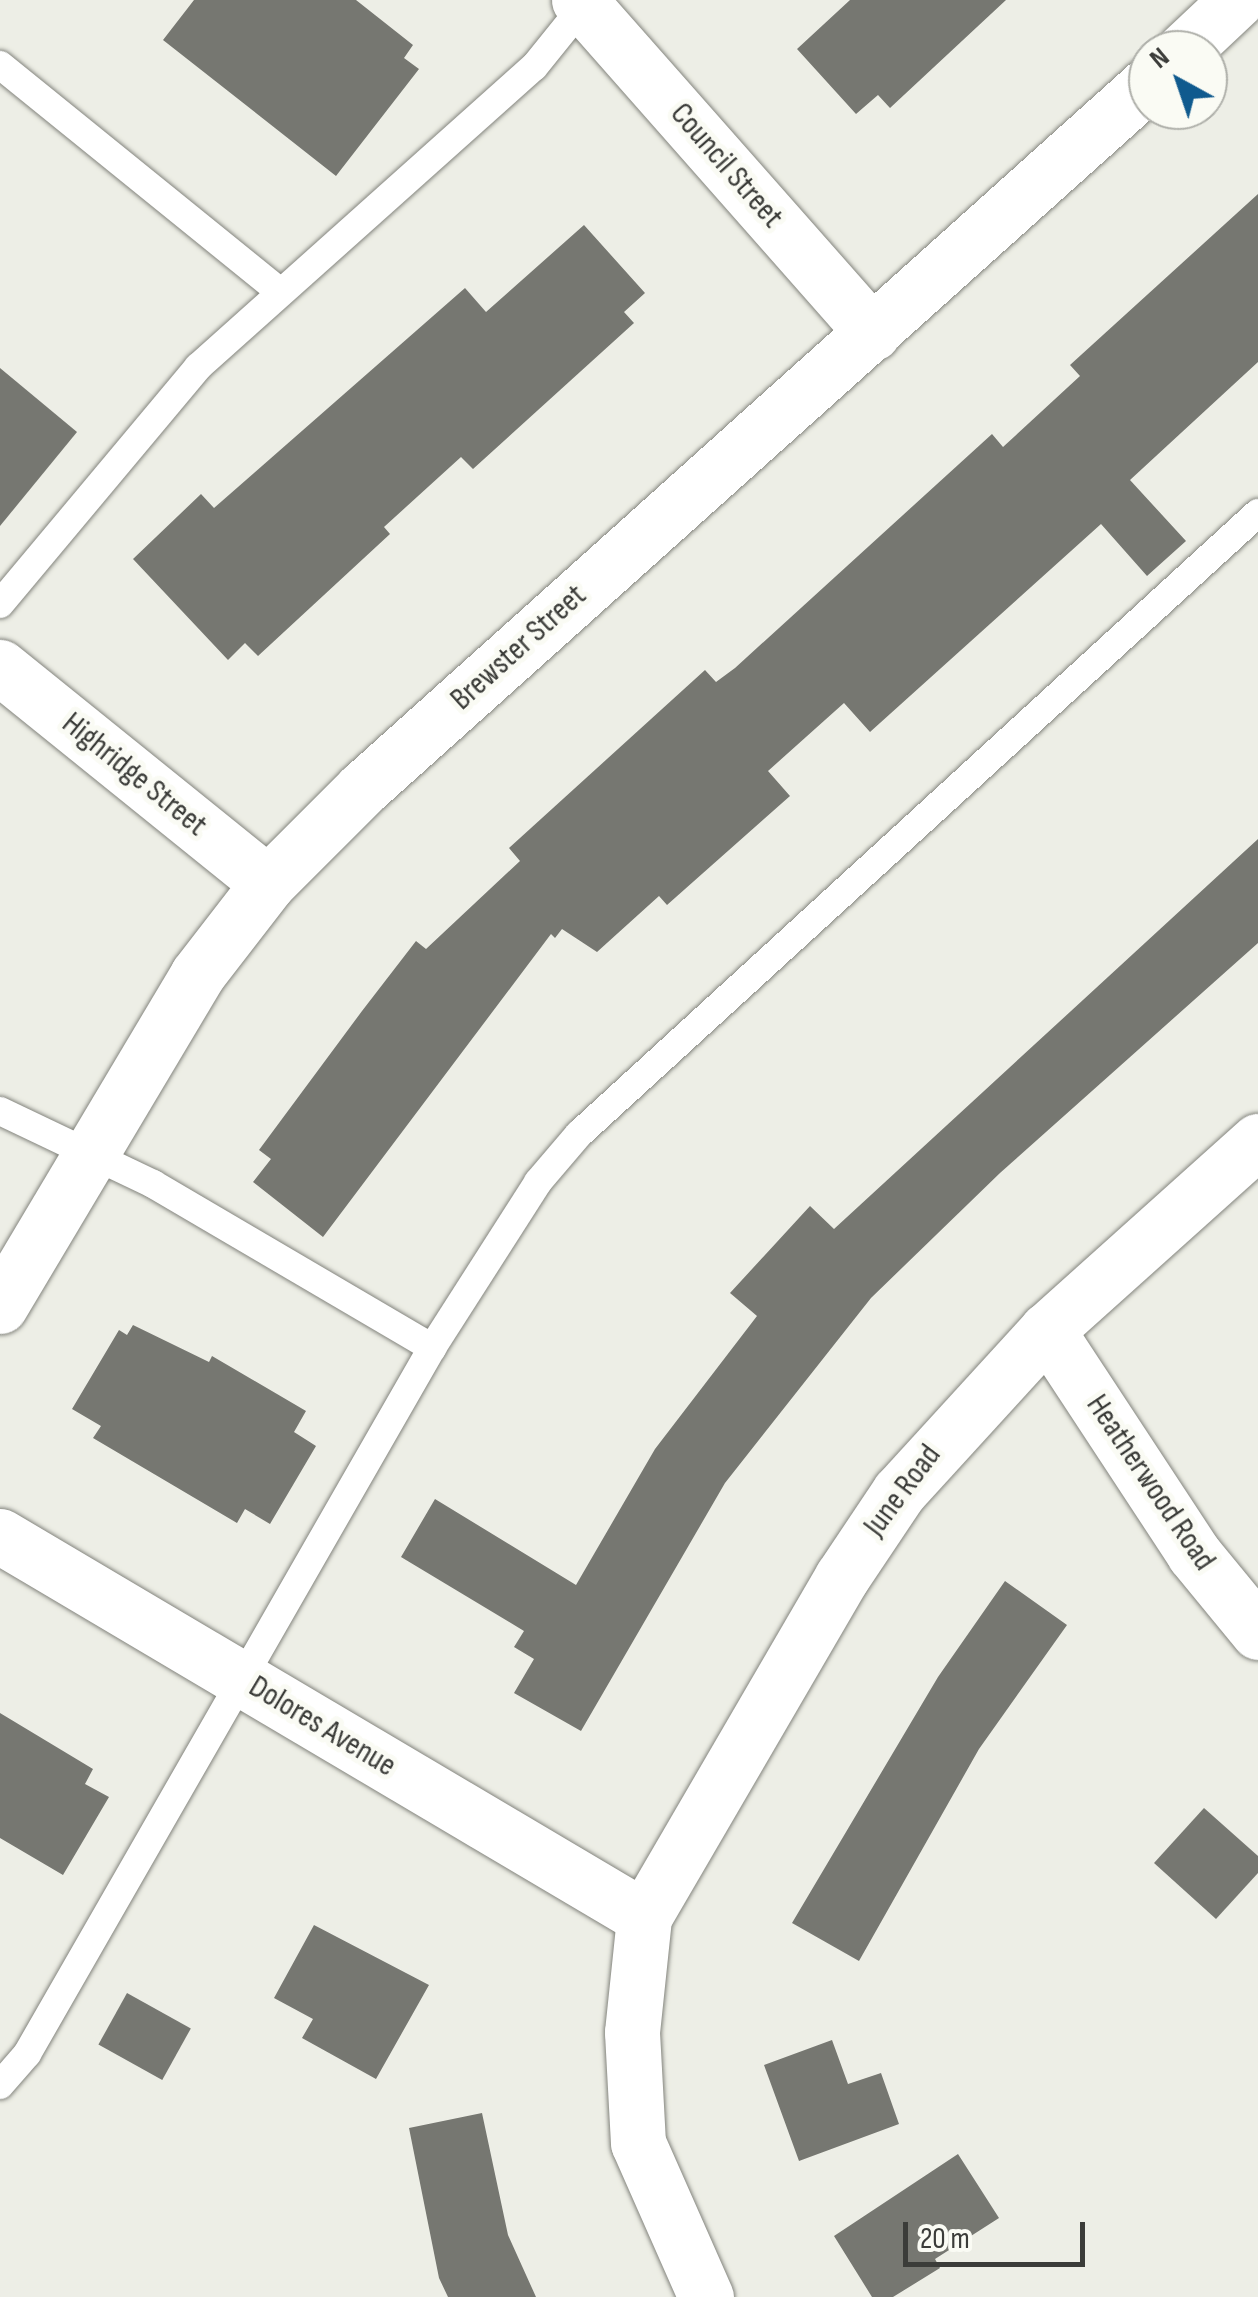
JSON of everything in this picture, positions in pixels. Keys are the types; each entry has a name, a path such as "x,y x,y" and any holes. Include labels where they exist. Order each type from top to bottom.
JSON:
{"street":[{"path":"1205,30 1237,0"},
{"name":"Council Street","path":"583,2 873,333"},
{"name":"Brewster Street","path":"0,1306 197,974 268,883 362,789 1128,102"},
{"name":"Highridge Street","path":"0,667 268,883"},
{"name":"June Road","path":"644,1917 842,1577 899,1492 1048,1330 1258,1141"},
{"name":"Heatherwood Road","path":"1048,1330 1194,1554 1258,1632"},
{"name":"Dolores Avenue","path":"0,1536 644,1917"},
{"path":"644,1917 632,2032 638,2143 706,2297"}],"lane":[{"path":"0,604 198,367 534,66 583,2"},
{"path":"0,66 280,292"},
{"path":"0,2086 27,2054 432,1348 538,1182 579,1134 1258,513"},
{"path":"0,1111 89,1152 432,1348"}],"building":[{"path":"194,0 356,0 413,45 404,58 419,69 336,176 163,40"},
{"path":"850,0 1006,0 890,108 878,95 856,114 797,49"},
{"path":"1258,194 1258,362 1130,480 1186,541 1147,576 1101,524 870,732 844,703 768,771 790,796 667,905 659,896 597,952 562,929 555,938 551,934 323,1237 253,1182 271,1159 259,1150 362,1011 416,941 426,949 520,861 509,848 705,670 716,682 735,668 992,434 1003,447 1080,376 1070,365"},
{"path":"584,225 645,293 624,312 634,323 473,469 461,457 384,527 390,534 258,656 245,643 228,660 133,559 201,494 214,508 465,288 486,312"},
{"path":"0,368 77,432 0,526"},
{"path":"1258,839 1258,943 1000,1173 871,1298 725,1483 581,1731 514,1693 534,1659 514,1647 524,1631 401,1557 435,1499 576,1585 655,1449 757,1316 730,1293 810,1206 834,1229"},
{"path":"133,1325 209,1362 212,1356 306,1411 294,1432 316,1446 270,1524 245,1509 237,1523 93,1438 101,1426 72,1409 119,1330 127,1335"},
{"path":"1005,1581 1067,1625 979,1749 859,1961 792,1923 938,1677"},
{"path":"0,1713 93,1769 85,1784 109,1797 63,1875 0,1838"},
{"path":"1204,1808 1258,1856 1258,1873 1216,1919 1154,1863"},
{"path":"314,1925 429,1985 376,2079 302,2038 313,2019 274,1998"},
{"path":"127,1993 191,2028 162,2080 98,2045"},
{"path":"832,2040 848,2084 881,2073 899,2124 799,2161 764,2065"},
{"path":"482,2113 508,2235 536,2297 448,2297 439,2278 409,2128"},
{"path":"958,2154 999,2218 935,2259 940,2268 893,2297 872,2297 834,2236"}]}
